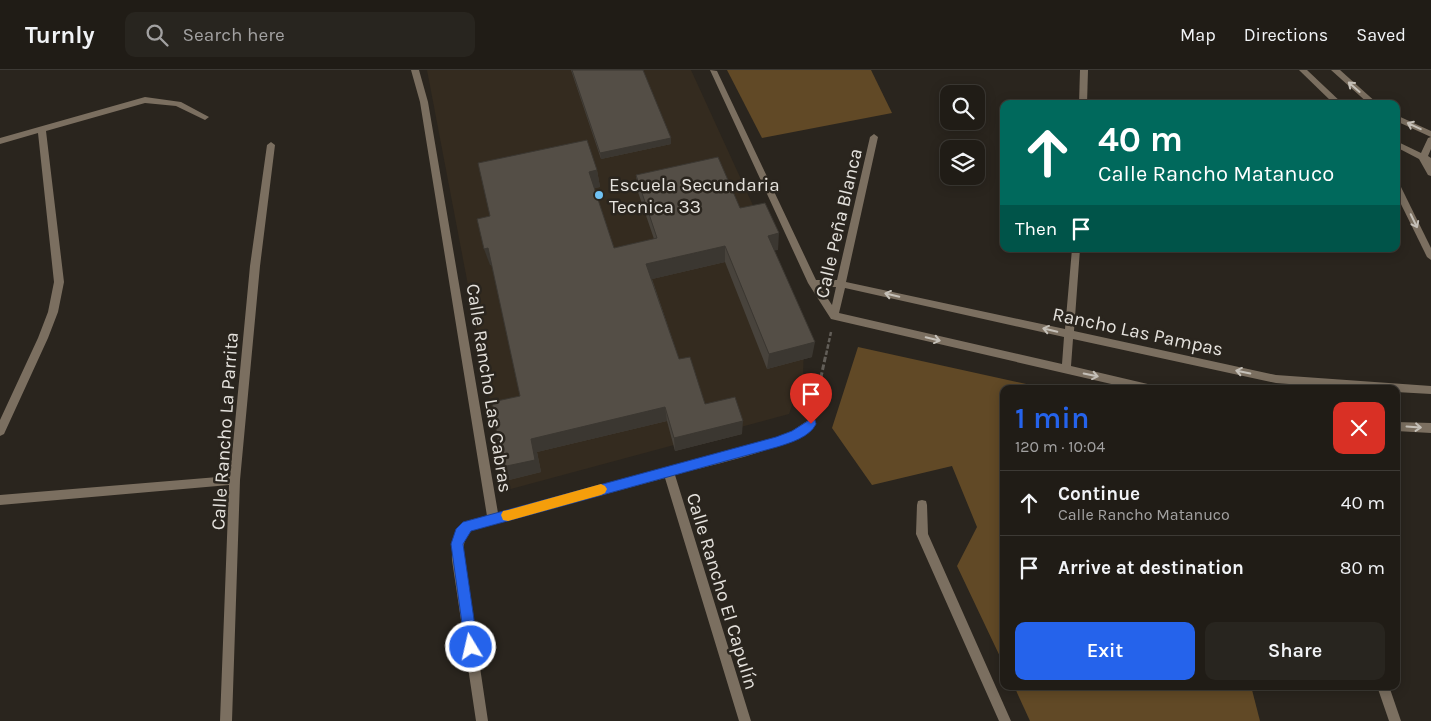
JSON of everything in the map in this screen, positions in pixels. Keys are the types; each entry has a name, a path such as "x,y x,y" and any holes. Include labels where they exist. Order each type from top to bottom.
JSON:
{"street":[{"name":"Calle Rancho Las Cabras","path":"415,70 424,102 493,519 467,527 461,534 457,544 482,721"},
{"path":"1083,100 1084,70"},
{"path":"1303,70 1336,100"},
{"path":"1335,70 1369,100"},
{"path":"713,71 813,284 834,316 1134,385"},
{"path":"0,141 145,100 178,104 205,117"},
{"path":"1400,120 1431,134"},
{"path":"0,431 43,338 53,312 59,282 42,129"},
{"name":"Calle Peña Blanca","path":"834,316 874,138"},
{"path":"1431,140 1427,160 1431,173"},
{"name":"Calle Rancho La Parrita","path":"226,721 235,480 255,266 271,145"},
{"path":"1400,146 1427,160"},
{"path":"1400,193 1431,257"},
{"path":"1066,370 1076,252"},
{"name":"Rancho Las Pampas","path":"813,284 841,284 1278,384 1304,385"},
{"name":"Rancho Las Pampas","path":"1400,389 1431,390"},
{"path":"493,519 777,442 796,434 811,424"},
{"path":"1400,426 1431,428"},
{"name":"Calle Rancho El Capulín","path":"668,471 745,721"},
{"path":"0,500 235,480"},
{"path":"922,505 922,534 1005,721"},
{"path":"1384,690 1395,721"}],"path":[{"path":"811,424 834,316"}],"shaded area":[{"name":"Escuela Secundaria Tecnica 33","path":"427,70 691,70 805,319 803,375 789,414 507,490"},
{"path":"727,70 871,70 892,113 762,138"},
{"path":"858,347 1031,385 1000,385 1000,657 957,566 977,527 952,466 872,485 832,428"},
{"path":"1016,690 1252,690 1260,721 1030,721"}],"building":[{"path":"572,70 643,70 671,138 600,153"},
{"path":"587,140 597,170 589,172 614,248 657,238 636,175 718,157 740,208 765,203 779,233 768,236 815,342 769,354 725,246 646,264 679,359 690,357 705,404 735,397 743,421 674,438 665,407 531,439 535,460 502,467 492,402 520,396 488,248 484,249 477,219 490,216 478,163"}],"slow traffic":[{"path":"508,515 601,489"}],"place":[{"name":"Escuela Secundaria Tecnica 33","path":"599,195"}],"route":[{"path":"471,647 457,544 461,534 467,527 777,442 796,434 811,424"}]}
